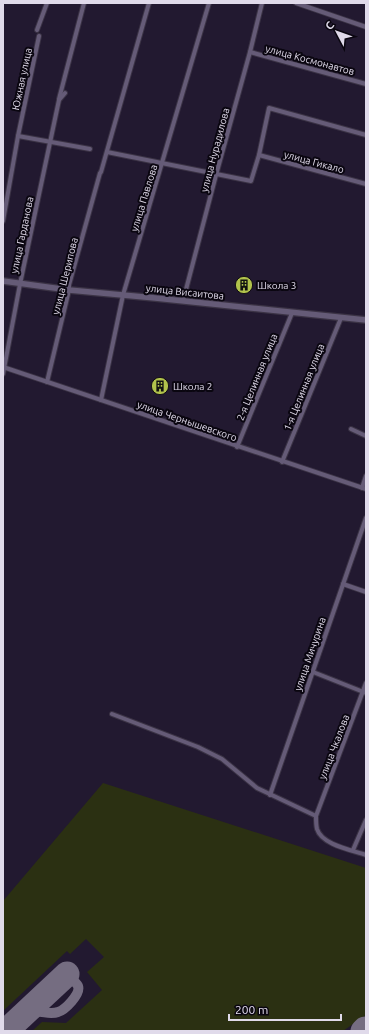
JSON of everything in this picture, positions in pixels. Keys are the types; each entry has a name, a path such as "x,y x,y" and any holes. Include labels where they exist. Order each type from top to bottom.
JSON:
{"street":[{"path":"37,30 47,3"},
{"name":"улица Гарданова","path":"3,374 20,284 59,100 84,3"},
{"name":"улица Шерипова","path":"47,382 69,285 149,3"},
{"name":"улица Павлова","path":"101,400 123,295 209,3"},
{"name":"улица Нурадилова","path":"183,301 262,3"},
{"path":"296,3 366,27"},
{"name":"Южная улица","path":"3,221 18,136 39,36"},
{"name":"улица Космонавтов","path":"250,52 366,84"},
{"name":"улица Гарданова","path":"59,100 65,93"},
{"path":"107,152 251,181 259,156 269,108 366,135"},
{"path":"18,136 90,149"},
{"name":"улица Гикало","path":"259,156 366,184"},
{"name":"улица Висаитова","path":"3,281 69,290 366,320"},
{"name":"2-я Целинная улица","path":"237,447 292,313"},
{"name":"1-я Целинная улица","path":"282,462 340,318"},
{"name":"улица Чернышевского","path":"4,368 364,489"},
{"path":"351,429 366,436"},
{"path":"364,489 366,476"},
{"name":"улица Мичурина","path":"270,795 366,518"},
{"path":"343,584 366,592"},
{"path":"312,672 364,692"},
{"name":"улица Чкалова","path":"316,816 364,692 366,683"},
{"path":"112,714 198,747 222,759 257,788 316,816 317,830 325,840 335,845 366,855"},
{"path":"353,850 366,820"}],"green space":[{"path":"103,783 366,868 366,1015 343,1031 32,1031 42,1022 66,1023 102,990 87,972 104,957 86,939 70,954 67,951 3,1011 3,901"}],"taxiway":[{"path":"29,1010 55,1013 61,1011 68,1005 75,997 78,986 67,974"}],"runway":[{"path":"6,1031 67,974"}],"place":[{"name":"Школа 3","path":"244,285"},
{"name":"Школа 2","path":"160,386"}]}
